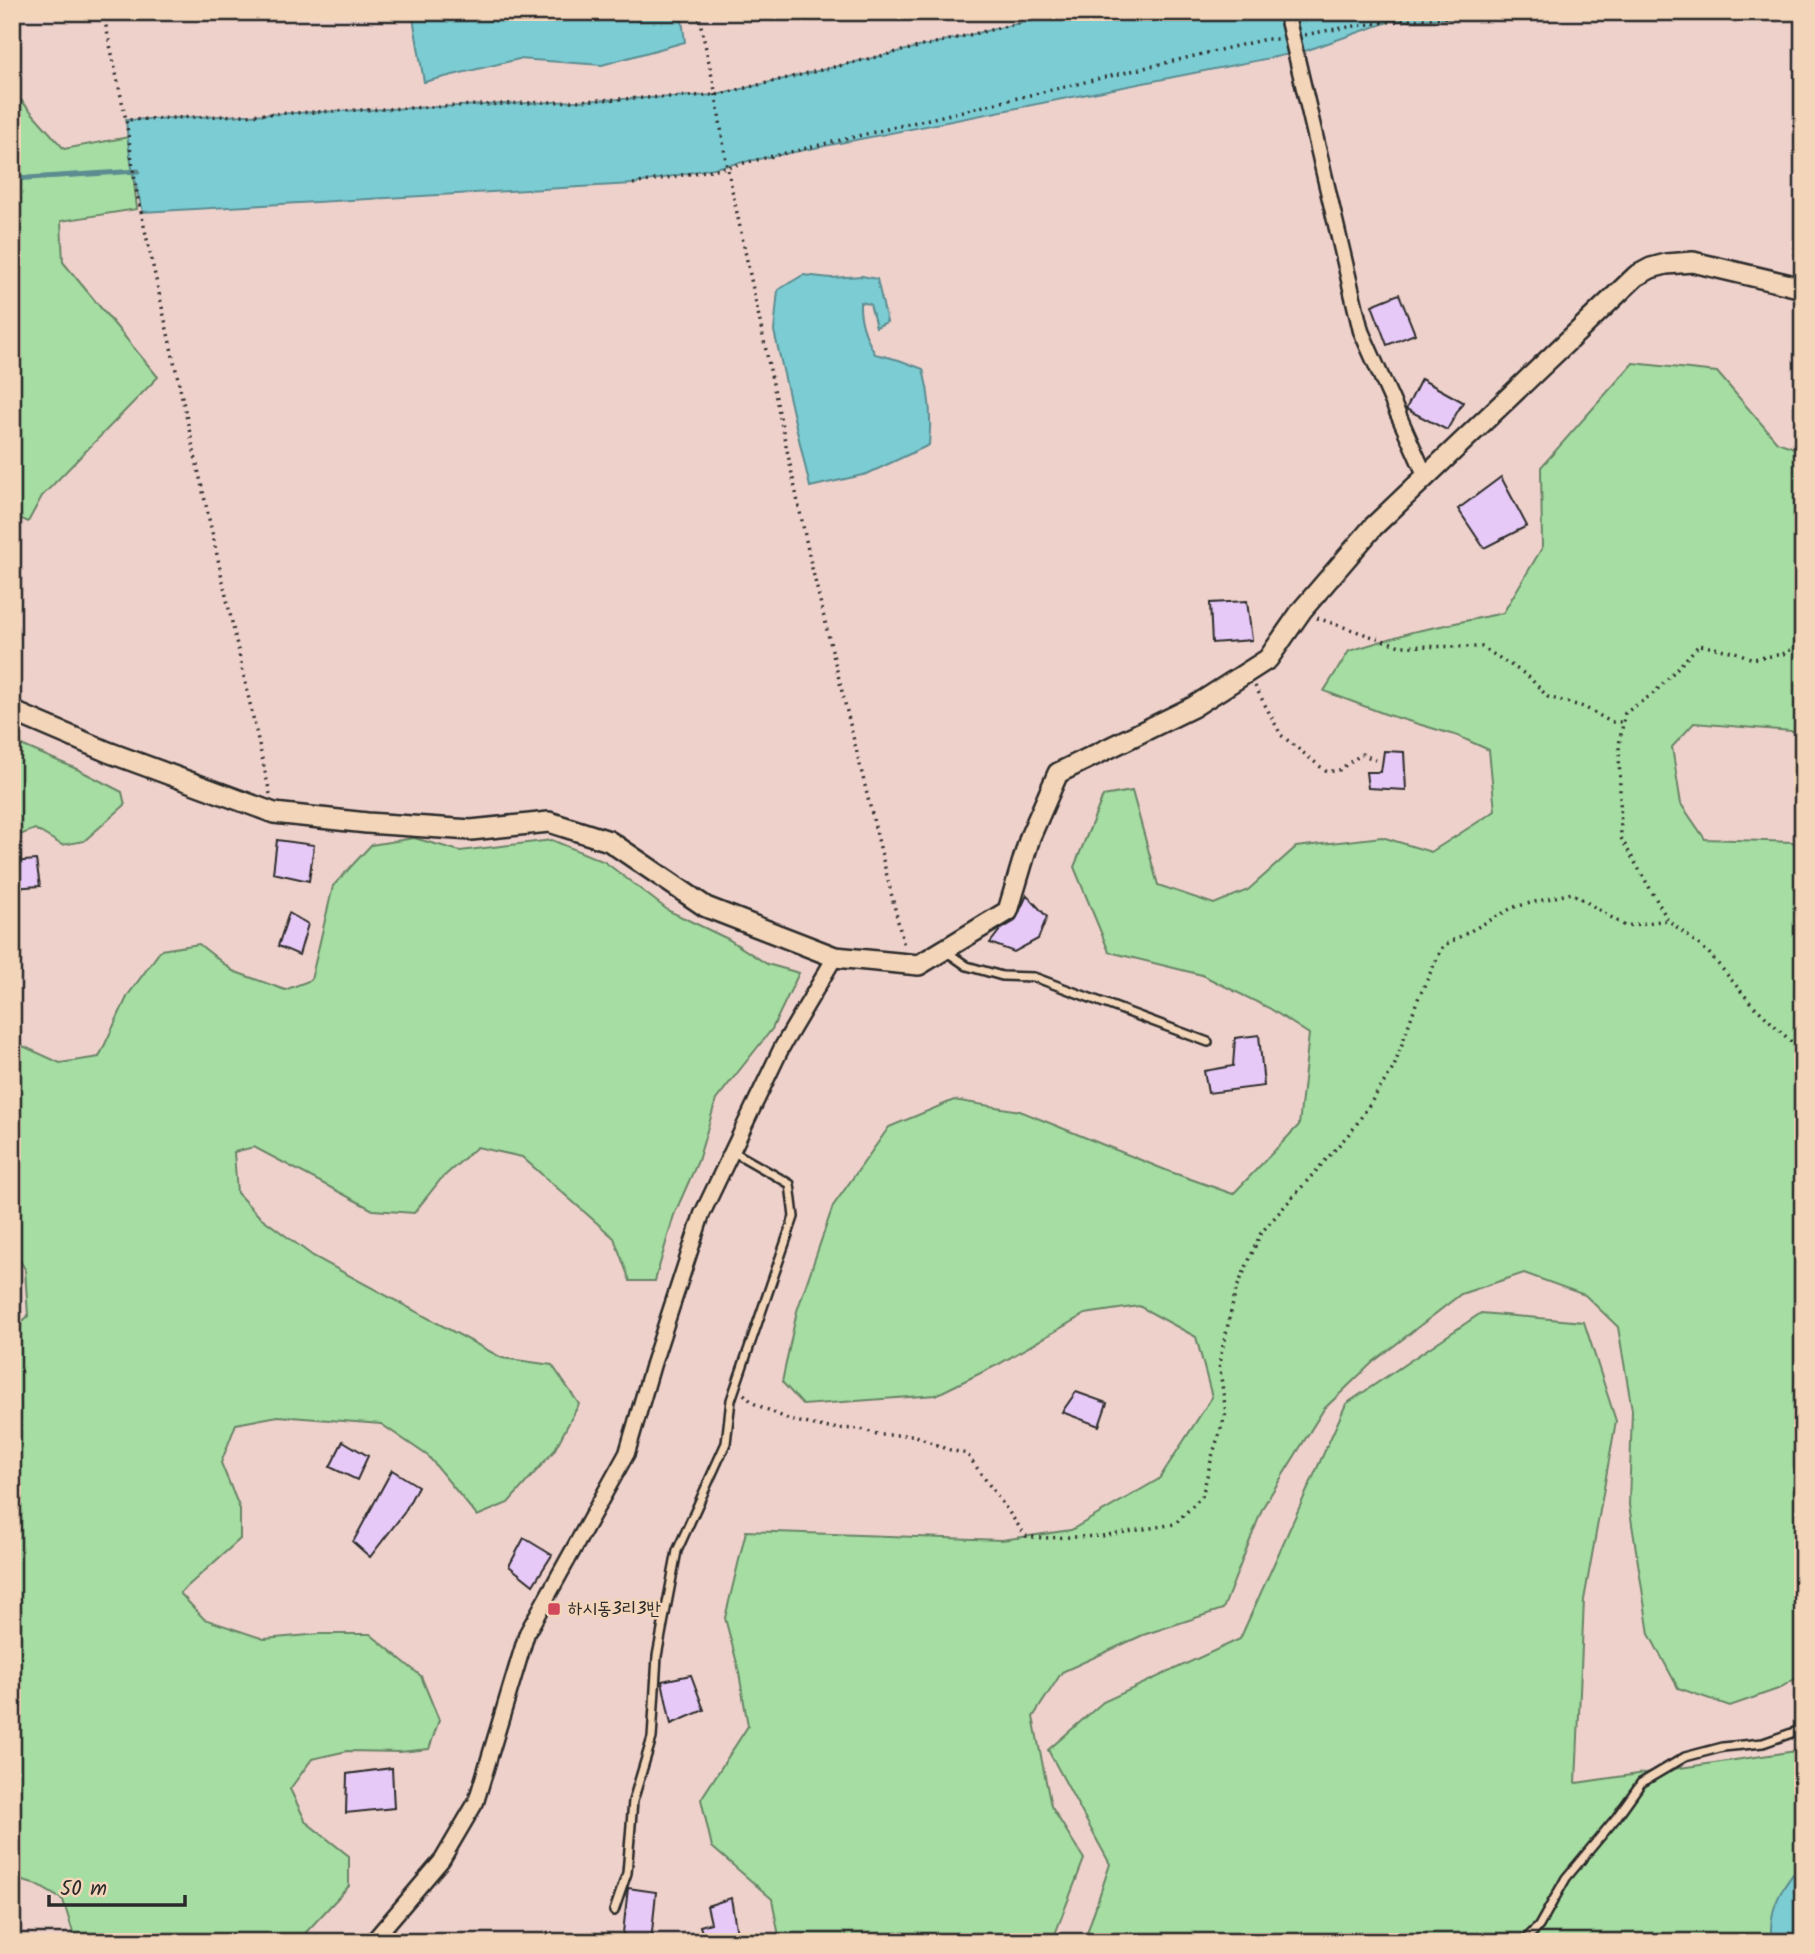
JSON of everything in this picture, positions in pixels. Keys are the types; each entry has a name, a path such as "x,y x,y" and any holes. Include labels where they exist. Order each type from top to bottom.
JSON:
{"street":[{"path":"1286,12 1361,331 1426,477"},
{"path":"12,711 108,752 274,813 367,824 471,830 549,822 609,841 706,907 835,957 919,965 1008,911 1030,837 1058,773 1193,707 1268,659 1302,610 1373,527 1626,285 1651,268 1681,261 1803,288"},
{"path":"372,1942 442,1860 475,1802 527,1633 627,1453 702,1214 782,1047 835,957"}],"lane":[{"path":"944,950 967,966 1002,976 1034,977 1208,1042"},
{"path":"614,1911 627,1873 633,1801 652,1738 657,1656 677,1551 726,1443 731,1400 794,1217 790,1184 732,1151"},
{"path":"1523,1942 1539,1926 1566,1878 1641,1783 1685,1757 1723,1748 1763,1743 1803,1729"}],"path":[{"path":"103,12 126,120 137,194 274,813"},
{"path":"698,12 716,95 727,167 811,565 909,964"},
{"path":"126,120 716,95 1066,12"},
{"path":"633,184 727,167 1291,34 1391,21 1602,12"},
{"path":"1302,610 1326,623 1400,646 1482,647 1528,676 1548,697 1584,707 1611,722 1623,722"},
{"path":"1803,643 1783,654 1753,660 1735,652 1699,645 1654,693 1625,713 1619,745 1621,838 1668,920 1708,952 1750,1002 1803,1054"},
{"path":"1248,672 1281,736 1327,772 1339,771 1362,754 1378,761"},
{"path":"736,1386 753,1403 790,1420 829,1428 861,1429 880,1435 914,1435 946,1449 967,1454 1026,1536 1102,1536 1175,1524 1202,1496 1226,1413 1219,1363 1236,1290 1261,1233 1354,1128 1394,1067 1418,1001 1443,946 1514,907 1572,893 1625,926 1668,920"}],"green space":[{"path":"12,90 64,149 129,137 137,209 61,221 63,262 158,377 42,496 28,522 12,514"},
{"path":"1633,363 1717,372 1777,442 1803,451 1803,732 1694,723 1672,747 1681,804 1705,839 1793,842 1803,858 1803,1674 1778,1689 1730,1706 1678,1688 1649,1634 1629,1505 1632,1410 1618,1327 1585,1295 1524,1273 1461,1294 1373,1362 1324,1409 1263,1507 1223,1609 1143,1635 1062,1672 1033,1717 1051,1806 1084,1859 1052,1942 780,1942 772,1899 712,1847 701,1799 748,1726 738,1667 725,1618 746,1531 1002,1540 1071,1530 1159,1479 1212,1397 1196,1337 1139,1306 1085,1314 999,1364 936,1395 803,1405 782,1382 797,1311 833,1206 889,1127 954,1100 1020,1111 1168,1171 1233,1194 1299,1125 1309,1034 1269,1008 1202,975 1109,952 1074,867 1103,796 1132,791 1158,885 1214,904 1248,890 1296,847 1382,837 1431,852 1495,811 1489,750 1458,736 1385,714 1324,691 1349,651 1412,632 1503,613 1542,548 1541,467"},
{"path":"12,741 122,792 125,805 84,841 62,845 35,829 12,838"},
{"path":"414,838 460,851 552,840 605,862 669,911 728,939 767,964 799,973 772,1029 716,1100 698,1161 674,1215 655,1281 630,1281 614,1238 522,1157 477,1147 441,1179 414,1213 373,1210 254,1147 234,1152 237,1193 259,1216 313,1256 502,1358 552,1365 579,1404 554,1451 508,1503 477,1516 428,1456 381,1424 278,1416 236,1424 221,1463 240,1509 240,1539 180,1593 204,1619 264,1639 320,1634 370,1634 421,1676 439,1720 429,1749 400,1752 347,1751 312,1759 290,1789 306,1822 349,1856 349,1886 297,1942 76,1942 63,1900 37,1885 12,1878 12,1838 19,1785 12,1760 12,1332 28,1316 25,1269 12,1247 12,1041 60,1063 99,1057 128,995 161,950 199,944 233,971 285,990 311,980 333,886 371,845"},
{"path":"1481,1313 1584,1322 1616,1421 1584,1600 1576,1783 1803,1750 1803,1942 1084,1942 1110,1864 1048,1750 1103,1702 1240,1639 1346,1404"}],"water":[{"path":"412,12 681,12 685,42 602,65 519,59 424,82"},
{"path":"1066,12 1603,12 1391,21 1305,51 633,184 143,212 130,155 126,120 716,95"},
{"path":"803,275 831,278 862,276 877,279 887,322 876,327 870,304 860,302 866,336 875,354 923,369 930,416 929,445 867,474 810,487 774,331 778,290"},
{"path":"1803,1862 1803,1942 1784,1942 1771,1933 1773,1913 1784,1886"}],"building":[{"path":"1399,294 1415,334 1387,345 1372,305"},
{"path":"1421,379 1463,402 1447,430 1406,409"},
{"path":"1501,477 1527,526 1484,548 1458,509"},
{"path":"1247,601 1252,640 1212,643 1210,603"},
{"path":"1384,751 1404,752 1406,790 1368,788 1366,772 1381,772"},
{"path":"277,840 314,845 309,881 273,873"},
{"path":"36,860 40,886 12,888 12,862"},
{"path":"1027,895 1047,917 1038,939 1014,952 990,943 1000,930 1015,921"},
{"path":"289,913 308,924 299,955 278,946"},
{"path":"1259,1035 1264,1086 1208,1093 1204,1071 1233,1066 1235,1038"},
{"path":"1076,1392 1107,1403 1099,1426 1062,1412"},
{"path":"343,1441 368,1456 357,1480 330,1467"},
{"path":"392,1470 418,1486 404,1513 370,1557 353,1542"},
{"path":"524,1538 552,1555 533,1585 509,1566"},
{"path":"691,1675 704,1710 671,1724 662,1681"},
{"path":"392,1768 394,1808 346,1813 347,1774"},
{"path":"628,1888 656,1892 651,1942 622,1942"},
{"path":"731,1898 737,1934 705,1942 700,1926 711,1923 707,1906"}],"waterway":[{"path":"12,179 138,171"}],"place":[{"name":"하시동3리3반","path":"554,1609"}]}
